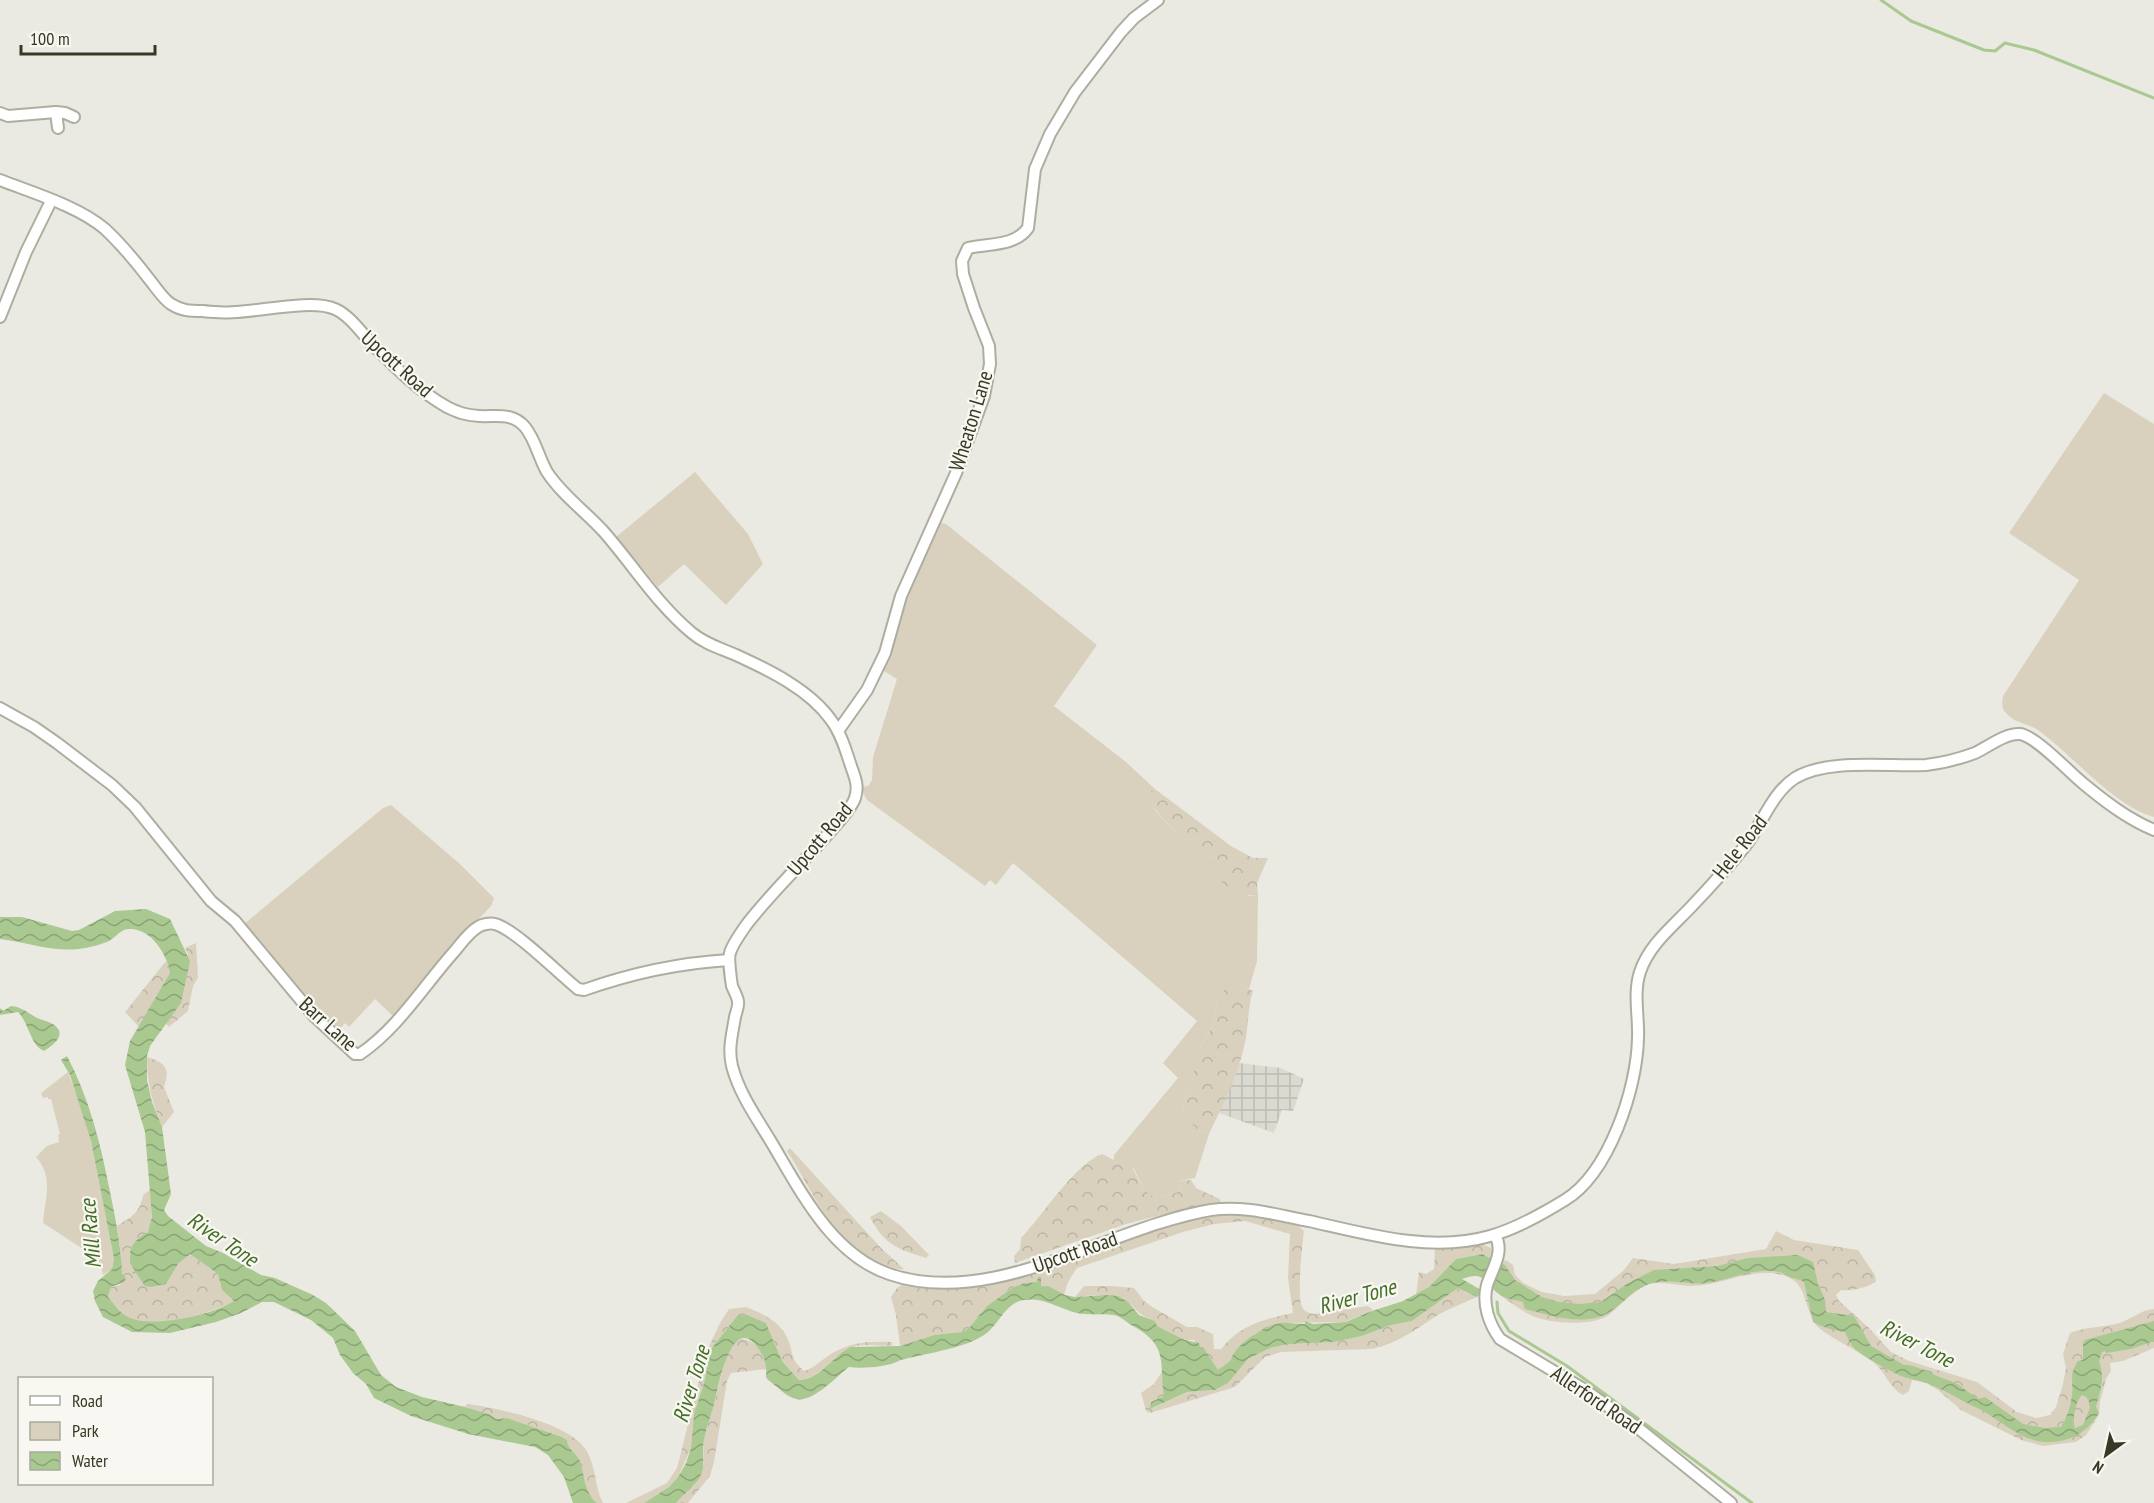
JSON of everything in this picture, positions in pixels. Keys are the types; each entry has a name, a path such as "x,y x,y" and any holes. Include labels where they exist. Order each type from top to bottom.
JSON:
{"street":[{"name":"Wheaton Lane","path":"838,731 867,690 885,653 901,596 956,473 984,396 990,364 988,346 963,273 963,256 968,248 1017,239 1025,232 1028,228 1035,169 1050,134 1075,92 1121,32 1134,18 1158,0"},
{"path":"56,112 57,128"},
{"path":"0,113 8,116 65,112 74,117"},
{"name":"Upcott Road","path":"0,180 76,210 107,231 171,305 188,311 232,313 313,305 337,309 415,384 451,409 466,414 513,418 523,423 553,481 609,537 629,566 684,626 701,640 736,655 804,692 824,711 838,731 856,781 854,804 756,914 733,945 729,960 732,985 739,1006 730,1050 733,1073 744,1096 809,1203 843,1245 866,1263 888,1274 934,1284 959,1283 1017,1272 1175,1218 1217,1209 1254,1210 1358,1232 1429,1243 1465,1241 1495,1235"},
{"path":"0,317 26,252 51,201"},
{"name":"Barr Lane","path":"0,708 57,743 135,807 212,901 235,921 314,1016 355,1053 360,1054 379,1038 478,926 496,924 511,933 578,989 584,990 633,974 662,968 729,960"},
{"name":"Hele Road","path":"1495,1235 1572,1196 1592,1175 1610,1143 1630,1089 1637,1059 1637,987 1640,970 1660,938 1688,911 1751,838 1783,788 1797,777 1816,770 1839,767 1944,763 1978,751 2006,736 2017,734 2035,740 2067,771 2101,798 2128,818 2154,830"},
{"name":"Allerford Road","path":"1495,1235 1498,1256 1487,1286 1488,1315 1492,1328 1500,1339 1585,1390 1638,1428 1731,1503"}],"shaded area":[{"path":"1239,1063 1281,1068 1304,1079 1293,1111 1282,1110 1274,1133 1219,1113"}],"green space":[{"path":"2104,393 2154,424 2154,817 2138,811 2108,791 2039,731 2010,717 2002,705 2003,696 2079,580 2009,533"},
{"path":"695,472 748,534 763,564 726,605 684,564 658,587 616,537"},
{"path":"941,523 946,524 1097,645 1054,706 1126,762 1155,789 1149,792 1154,808 1176,831 1193,846 1218,860 1221,868 1249,896 1258,895 1257,961 1249,989 1240,985 1217,1000 1213,1026 1199,1049 1193,1087 1183,1100 1182,1115 1198,1130 1209,1134 1195,1178 1179,1181 1182,1191 1155,1198 1144,1190 1134,1169 1114,1160 1114,1155 1178,1078 1163,1063 1197,1021 1013,863 996,885 990,880 985,886 867,800 860,787 868,786 872,780 873,757 897,679 881,669 900,611"},
{"path":"1155,789 1231,846 1253,858 1268,858 1257,883 1258,895 1240,893 1221,881 1217,876 1221,868 1218,860 1189,843 1169,825 1146,798 1149,792"},
{"path":"391,805 460,864 494,898 491,906 458,941 394,1017 375,999 349,1027 345,1023 338,1031 301,993 243,925 383,808"},
{"path":"196,943 198,978 193,986 188,1011 169,1027 165,1023 181,1003 188,954 185,948"},
{"path":"166,961 171,973 139,1027 125,1012"},
{"path":"1240,985 1253,991 1246,1040 1233,1081 1209,1134 1198,1130 1182,1115 1183,1100 1193,1087 1195,1060 1213,1026 1217,1000 1226,987"},
{"path":"147,1057 162,1064 167,1075 164,1087 174,1112 162,1127 151,1093"},
{"path":"68,1072 91,1141 114,1259 112,1269 103,1275 97,1258 43,1223 47,1180 42,1165 36,1157 47,1146 59,1142 58,1135 60,1134 51,1099 43,1098 41,1093"},
{"path":"790,1148 881,1248 904,1269 893,1268 877,1261 846,1240 824,1213 787,1151"},
{"path":"1102,1154 1114,1160 1127,1158 1144,1190 1155,1198 1182,1191 1179,1181 1191,1180 1196,1188 1220,1199 1221,1204 1209,1203 1126,1224 1015,1263 1014,1256 1020,1249 1021,1238 1070,1179 1091,1160"},
{"path":"150,1190 151,1225 147,1233 133,1245 129,1259 146,1286 166,1284 178,1264 190,1254 218,1274 222,1290 234,1301 233,1303 178,1320 148,1323 135,1321 124,1315 108,1297 111,1287 120,1285 121,1278 117,1226 134,1214 140,1206 143,1195"},
{"path":"881,1211 901,1226 929,1255 926,1258 907,1252 886,1240 870,1217"},
{"path":"1221,1213 1277,1219 1304,1231 1300,1292 1302,1307 1306,1311 1314,1314 1368,1306 1373,1310 1345,1322 1280,1323 1254,1334 1231,1360 1218,1370 1203,1348 1194,1340 1185,1340 1157,1326 1155,1321 1142,1315 1127,1302 1115,1296 1075,1297 1084,1286 1134,1288 1144,1301 1154,1308 1187,1327 1197,1327 1213,1334 1214,1349 1221,1349 1236,1334 1253,1324 1293,1313 1288,1278 1290,1234 1245,1221 1214,1224 1183,1232 1077,1268 1068,1282 1064,1295 1041,1287 1037,1282 1024,1283 1012,1288 987,1306 969,1328 962,1332 934,1335 900,1346 891,1297 902,1285 960,1289 998,1281 1142,1231"},
{"path":"1776,1231 1794,1240 1858,1250 1875,1275 1876,1282 1859,1289 1841,1290 1836,1295 1839,1301 1891,1352 1909,1361 1977,1382 2017,1412 2036,1418 2050,1415 2056,1407 2066,1368 2063,1354 2070,1333 2116,1324 2146,1310 2154,1309 2154,1348 2123,1361 2110,1363 2111,1371 2106,1379 2099,1415 2086,1435 2076,1442 2043,1446 2021,1440 1961,1410 1926,1383 1912,1380 1909,1391 1903,1395 1898,1392 1873,1362 1816,1325 1801,1289 1790,1278 1782,1275 1759,1273 1691,1286 1650,1284 1634,1293 1603,1318 1571,1323 1539,1318 1523,1311 1500,1295 1500,1263 1506,1260 1513,1265 1515,1275 1523,1283 1542,1292 1564,1296 1595,1294 1624,1270 1633,1258 1674,1264 1766,1249"},
{"path":"1482,1244 1495,1250 1494,1259 1482,1254 1456,1259 1429,1287 1416,1295 1419,1272 1426,1274 1434,1269 1435,1248"},
{"path":"1458,1288 1477,1297 1443,1312 1391,1343 1372,1349 1281,1352 1265,1357 1235,1387 1150,1413 1146,1411 1141,1393 1154,1384 1163,1370 1164,1396 1151,1402 1153,1408 1187,1392 1215,1390 1228,1383 1248,1359 1270,1348 1289,1344 1334,1342 1412,1321"},
{"path":"746,1307 766,1316 782,1329 795,1361 804,1371 814,1367 836,1351 851,1345 866,1342 892,1342 892,1346 854,1346 837,1356 813,1376 799,1380 782,1361 766,1323 737,1316 711,1349 704,1383 694,1414 691,1448 678,1477 669,1487 644,1503 626,1503 667,1483 677,1468 706,1353 729,1309"},
{"path":"741,1339 756,1345 767,1369 731,1373 727,1381 710,1476 688,1503 676,1503 685,1492 694,1486 704,1464 704,1439 726,1357 733,1343"},
{"path":"467,1404 532,1418 578,1440 590,1457 603,1503 597,1503 590,1494 580,1461 567,1440 507,1418 497,1419 489,1414 465,1407"}],"water":[{"path":"146,909 170,919 190,961 181,1003 150,1046 147,1056 147,1080 152,1102 162,1127 171,1194 164,1210 168,1216 206,1246 261,1275 275,1278 326,1303 355,1331 381,1375 396,1387 422,1397 489,1414 497,1419 507,1418 567,1440 580,1461 590,1494 597,1503 573,1503 564,1477 548,1455 535,1447 468,1434 411,1416 374,1398 366,1384 353,1373 340,1355 333,1338 311,1320 274,1302 262,1302 216,1322 170,1333 132,1332 103,1317 93,1291 98,1281 112,1269 114,1259 91,1141 70,1075 61,1060 67,1056 82,1088 98,1136 115,1220 122,1274 126,1278 124,1282 111,1287 108,1297 128,1317 151,1322 182,1319 212,1311 234,1301 222,1290 218,1274 190,1254 178,1264 166,1284 151,1287 145,1286 136,1273 133,1274 132,1272 135,1271 130,1263 131,1248 148,1232 152,1217 145,1132 125,1065 130,1041 170,973 162,950 157,943 137,930 123,930 109,941 68,950 0,939 0,917 22,917 72,931 79,930 115,911"},
{"path":"11,1006 22,1009 56,1027 60,1034 56,1042 44,1051 39,1048 18,1012 0,1015 0,1008 3,1011"},
{"path":"1482,1254 1505,1265 1515,1280 1542,1297 1558,1302 1580,1304 1601,1302 1628,1283 1654,1270 1718,1266 1748,1258 1798,1255 1813,1262 1818,1284 1825,1300 1826,1312 1854,1316 1871,1346 1904,1365 1930,1371 1934,1375 1956,1383 1978,1399 1985,1397 2023,1424 2045,1428 2061,1427 2065,1420 2071,1398 2073,1371 2078,1361 2083,1360 2085,1340 2154,1321 2154,1341 2131,1349 2102,1352 2099,1361 2102,1384 2096,1407 2099,1413 2095,1419 2085,1430 2066,1440 2041,1442 2023,1436 1981,1410 1928,1383 1901,1376 1858,1352 1845,1332 1813,1322 1804,1282 1783,1273 1752,1272 1707,1283 1668,1281 1652,1283 1638,1289 1605,1315 1580,1320 1525,1309 1523,1302 1501,1296 1484,1279 1476,1276 1462,1279 1483,1291 1477,1297 1458,1288 1412,1321 1334,1342 1289,1344 1270,1348 1248,1359 1228,1383 1215,1390 1187,1392 1150,1409 1151,1402 1164,1396 1160,1356 1157,1348 1144,1333 1117,1316 1078,1313 1030,1299 1018,1301 1009,1307 991,1329 973,1341 883,1366 849,1367 817,1393 803,1399 789,1396 768,1380 760,1351 750,1340 742,1338 734,1344 723,1369 703,1444 703,1468 700,1477 676,1503 644,1503 669,1487 686,1463 691,1448 694,1414 704,1383 711,1349 737,1316 747,1315 766,1323 782,1361 799,1380 807,1379 820,1372 851,1347 900,1346 934,1335 962,1332 969,1328 987,1306 1012,1288 1024,1283 1037,1282 1038,1277 1041,1277 1041,1287 1048,1286 1065,1295 1075,1297 1118,1296 1128,1302 1139,1315 1155,1321 1157,1326 1185,1340 1199,1343 1218,1370 1231,1360 1233,1354 1244,1342 1266,1328 1280,1323 1305,1324 1305,1321 1313,1324 1346,1322 1403,1301 1429,1287 1456,1259","holes":["2082,1395 2088,1398 2090,1408 2083,1425 2075,1428 2076,1406"]}],"waterway":[{"path":"1881,0 1911,21 1984,50 1995,51 2005,43 2034,50 2154,98"},
{"path":"1497,1302 1498,1313 1509,1331 1567,1366 1752,1503"}],"water label":[{"name":"Mill Race","path":"90,1234"},
{"name":"River Tone","path":"223,1239"},
{"name":"River Tone","path":"1357,1296"},
{"name":"River Tone","path":"1917,1343"},
{"name":"River Tone","path":"691,1384"}]}
